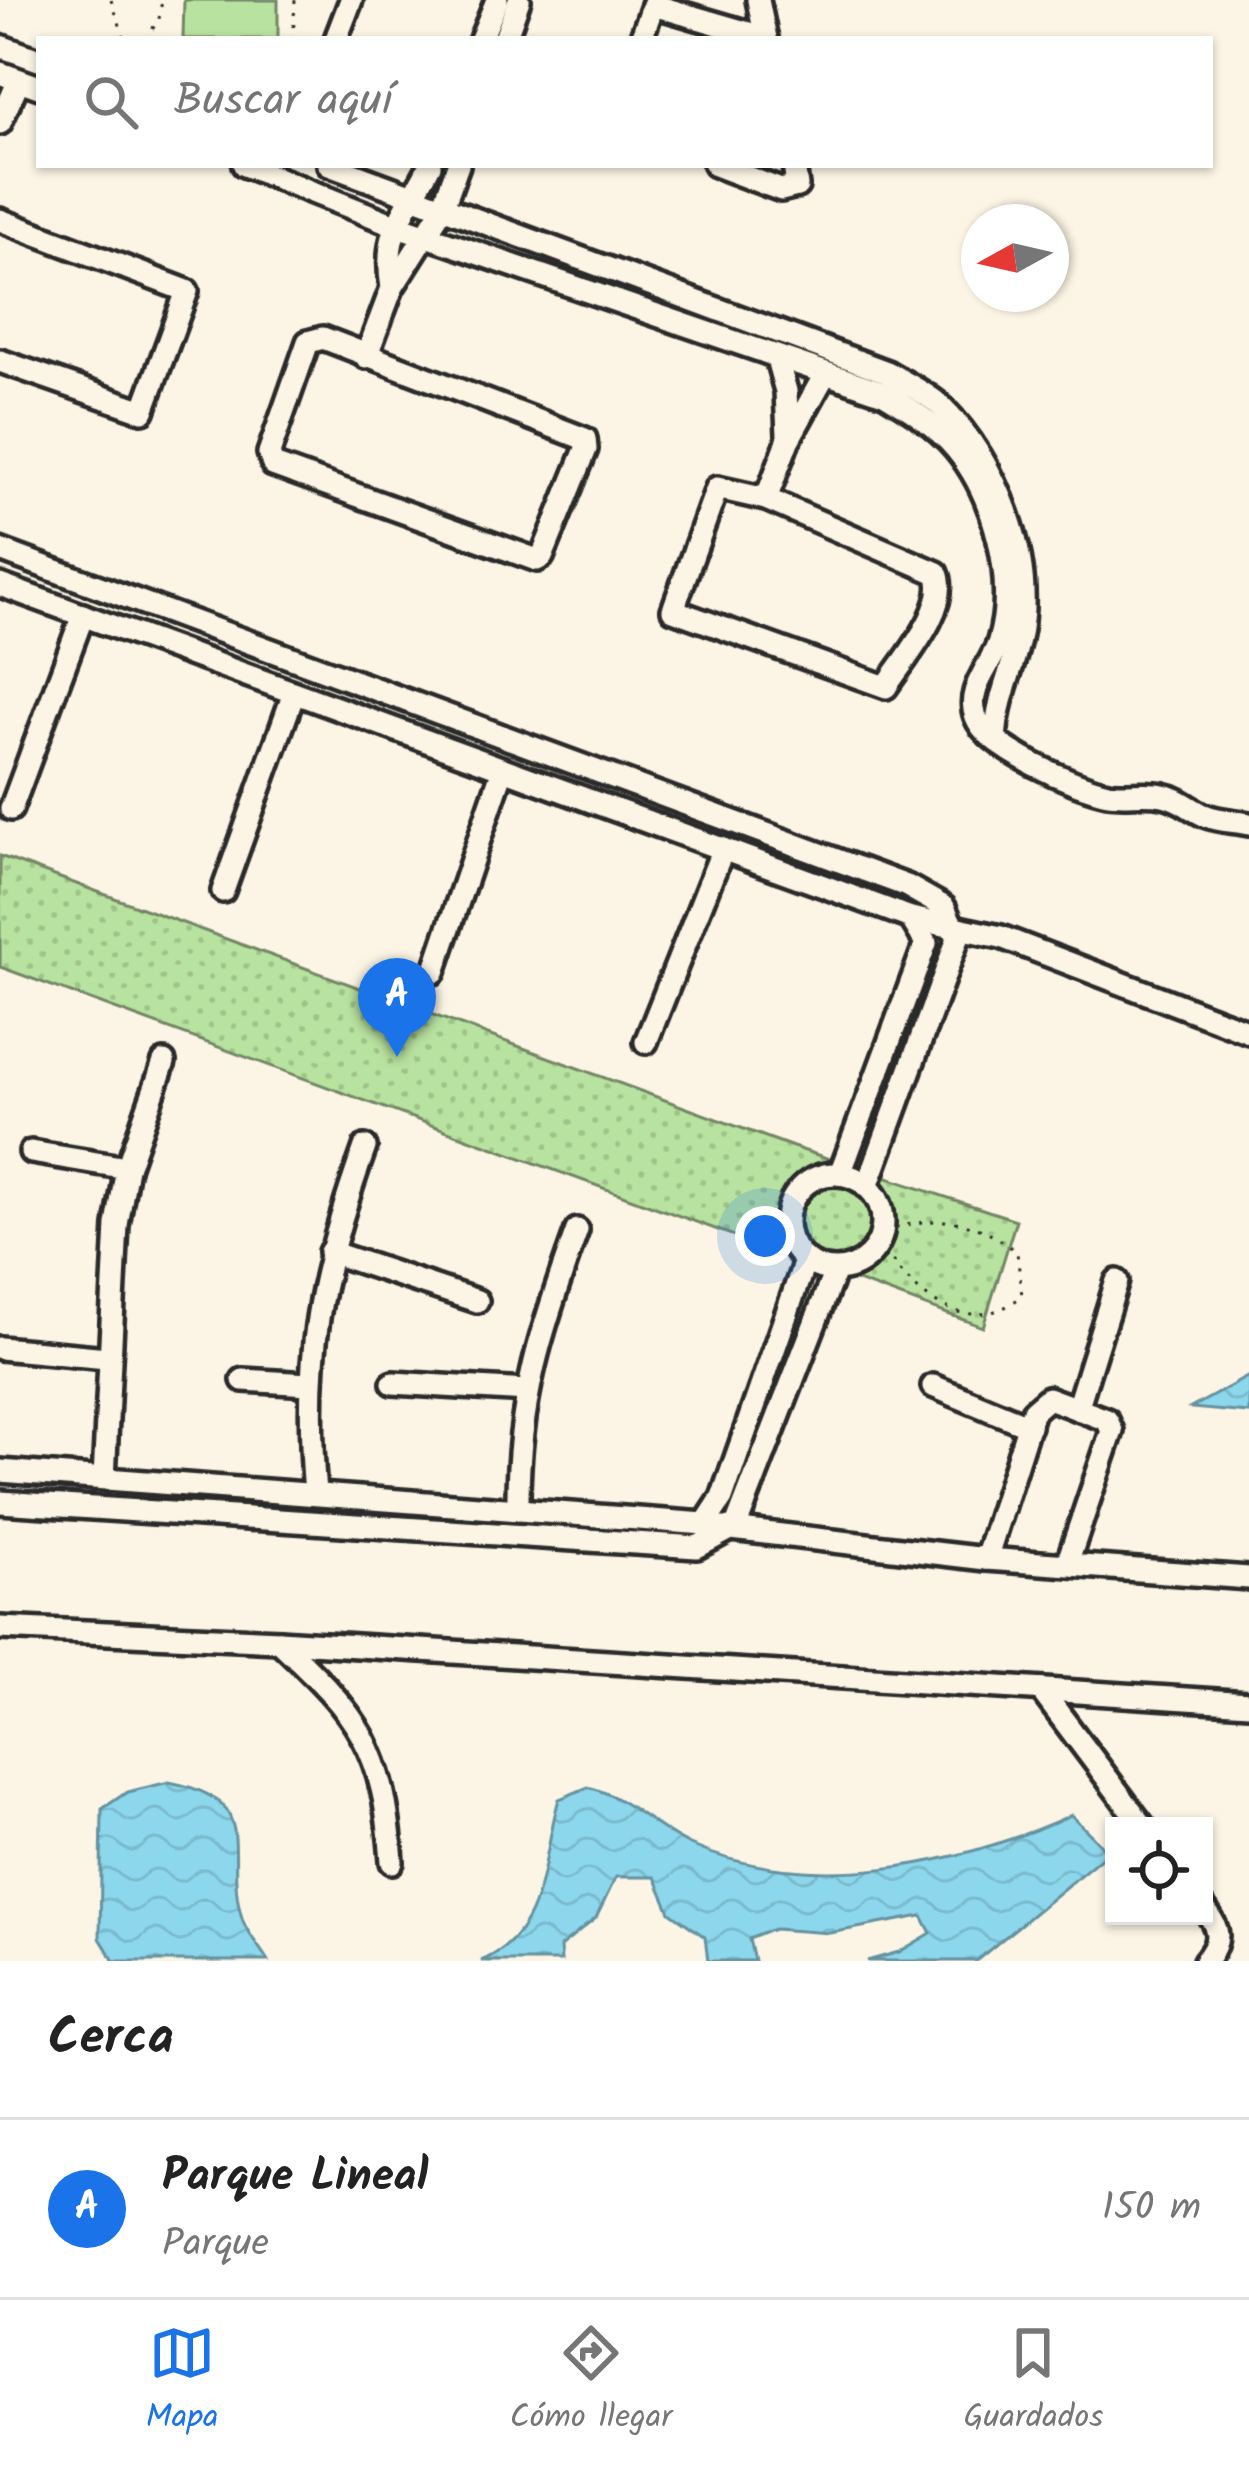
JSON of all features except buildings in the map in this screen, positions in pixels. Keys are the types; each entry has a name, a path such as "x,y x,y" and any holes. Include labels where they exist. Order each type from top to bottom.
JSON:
{"street":[{"path":"337,36 351,0"},
{"path":"482,36 497,0"},
{"path":"506,36 519,0"},
{"path":"758,0 765,36"},
{"path":"642,36 654,2 757,36"},
{"path":"0,46 36,59"},
{"path":"0,123 20,80"},
{"path":"252,168 395,225 824,376 885,382"},
{"path":"337,168 709,308 939,404 994,481 1017,557 995,738"},
{"path":"392,289 386,254 395,225 428,168"},
{"path":"366,357 392,289 422,234 442,209 457,168"},
{"path":"723,168 781,190 797,186 794,168"},
{"path":"0,220 187,292 143,411 0,361"},
{"path":"700,331 709,308"},
{"path":"323,338 366,357 585,439 586,449 540,559 272,465 269,453 308,342 323,338"},
{"path":"777,359 786,392 788,441"},
{"path":"766,499 788,441 824,376"},
{"path":"721,486 766,499 937,573 941,585 937,603 886,687 673,610 714,490 721,486"},
{"path":"0,550 907,886 944,908 958,938 867,1186"},
{"path":"0,585 911,918 955,924 1249,1032"},
{"path":"10,809 83,615"},
{"path":"1009,642 976,686 973,707 978,724 1011,752 1084,787 1111,794 1162,795 1205,815 1249,824"},
{"path":"976,686 1000,694"},
{"path":"223,891 294,693"},
{"path":"400,731 412,702"},
{"path":"434,972 503,769"},
{"path":"646,1042 723,850"},
{"path":"840,1174 926,943 911,918"},
{"path":"104,1478 107,1358 127,1168 164,1062"},
{"path":"315,1493 309,1384 313,1323 329,1252 365,1147"},
{"path":"31,1152 127,1168"},
{"path":"840,1174 867,1186 877,1200 880,1236 865,1260 835,1271 805,1262 794,1250 786,1220 789,1204 809,1180 840,1174"},
{"path":"518,1507 518,1437 535,1346 578,1230"},
{"path":"329,1252 477,1301"},
{"path":"705,1524 722,1498 805,1262"},
{"path":"0,1502 697,1547 731,1530 835,1271"},
{"path":"1077,1409 1118,1281"},
{"path":"0,1348 107,1358"},
{"path":"243,1380 309,1384"},
{"path":"393,1383 526,1391"},
{"path":"932,1386 1029,1426"},
{"path":"986,1559 1029,1426 1045,1398 1107,1420 1113,1440 1066,1564"},
{"path":"0,1471 518,1507 705,1524 986,1559 1249,1579"},
{"path":"206,1516 207,1485"},
{"path":"0,1628 279,1641 1249,1703"},
{"path":"279,1641 342,1700 373,1750 392,1862"},
{"path":"1041,1690 1136,1817"},
{"path":"1205,1961 1218,1942 1219,1928 1213,1920"}],"path":[{"path":"111,0 123,36"},
{"path":"148,36 159,19 162,0"},
{"path":"293,36 296,0"},
{"path":"956,1218 991,1232 1017,1252 1024,1275 1022,1296 1003,1311 975,1316 942,1307 915,1292 880,1236 920,1220 956,1218"}],"green space":[{"path":"184,0 278,0 278,36 183,36"},
{"path":"0,856 793,1147 1016,1220 983,1327 0,967"}],"water":[{"path":"1249,1376 1249,1413 1191,1408"},
{"path":"169,1782 200,1791 219,1802 230,1817 243,1921 268,1961 114,1961 100,1938 102,1809 127,1792"},
{"path":"588,1787 616,1798 690,1845 736,1861 784,1869 833,1872 932,1861 980,1849 1071,1815 1105,1854 976,1961 867,1961 899,1952 931,1933 922,1916 830,1933 774,1929 749,1939 754,1961 708,1961 705,1937 670,1912 655,1877 616,1877 596,1918 560,1947 561,1961 481,1961 503,1949 530,1914 559,1799"}],"place":[{"name":"Parque Lineal","path":"397,1057"}]}
